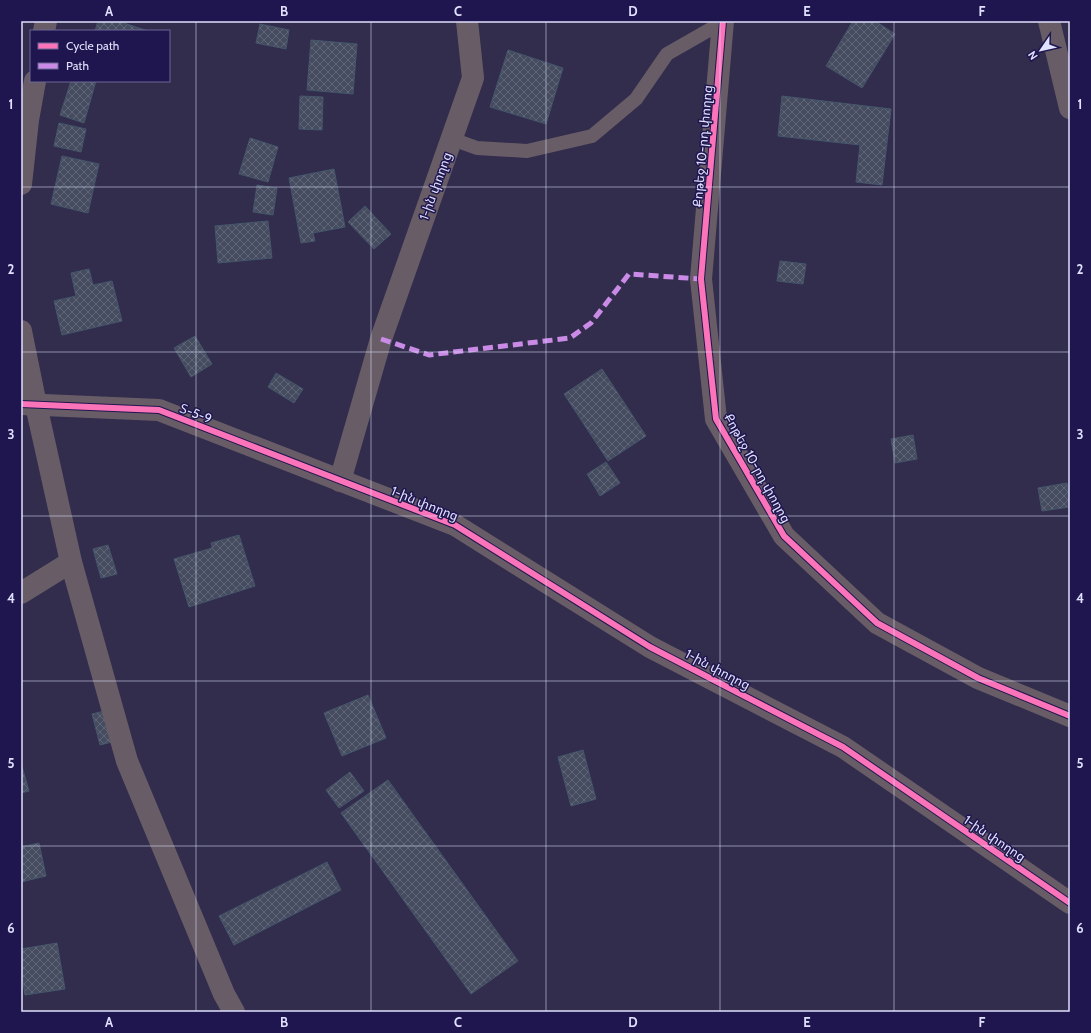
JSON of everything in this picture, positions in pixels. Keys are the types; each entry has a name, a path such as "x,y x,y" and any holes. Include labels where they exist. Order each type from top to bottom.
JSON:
{"street":[{"name":"1-ին փողոց","path":"467,21 474,78 381,339 340,482 455,525 650,647 843,747 1070,903"},
{"path":"1049,21 1069,103"},
{"name":"Քոթեջ 10-րդ փողոց","path":"723,22 701,279 716,419 784,536 877,623 978,678 1070,716"},
{"path":"21,184 28,120 35,82"},
{"path":"21,331 28,405 127,761 221,986 234,1012"},
{"name":"Տ-5-9","path":"28,405 159,410 340,482"},
{"path":"21,593 71,562"}],"lane":[{"path":"452,139 477,148 527,151 592,136 636,99 667,54 723,22"}],"building":[{"path":"98,21 118,21 145,30 95,30"},
{"path":"853,21 875,21 895,34 862,88 826,66"},
{"path":"260,24 289,30 286,49 256,43"},
{"path":"311,40 357,44 353,94 307,90"},
{"path":"508,50 563,68 546,124 490,107"},
{"path":"71,82 96,82 84,123 60,115"},
{"path":"300,96 323,97 322,130 299,129"},
{"path":"782,96 891,109 882,185 856,182 860,145 778,136"},
{"path":"59,123 86,129 81,152 54,146"},
{"path":"250,138 278,147 268,182 239,174"},
{"path":"62,156 99,164 88,213 51,204"},
{"path":"334,169 345,227 313,233 315,241 301,243 289,178"},
{"path":"257,185 277,188 273,215 253,212"},
{"path":"365,206 391,234 374,249 348,222"},
{"path":"268,221 272,258 218,263 215,226"},
{"path":"780,261 806,264 803,284 777,281"},
{"path":"89,269 93,285 112,281 122,321 62,335 54,301 76,296 71,273"},
{"path":"195,336 212,364 191,377 174,348"},
{"path":"602,369 646,436 608,461 564,394"},
{"path":"276,373 303,389 294,403 268,387"},
{"path":"913,435 917,459 895,463 891,439"},
{"path":"606,462 620,483 600,496 587,474"},
{"path":"1067,483 1070,507 1042,511 1038,488"},
{"path":"239,535 255,586 189,607 174,559 212,548 211,543"},
{"path":"108,545 117,574 101,578 93,549"},
{"path":"368,695 386,738 342,756 324,713"},
{"path":"108,710 116,741 100,745 92,714"},
{"path":"583,750 596,799 571,806 558,757"},
{"path":"21,763 29,791 21,793"},
{"path":"350,772 364,791 339,808 326,790"},
{"path":"388,780 518,961 471,994 341,813"},
{"path":"39,843 46,876 21,882 21,847"},
{"path":"327,862 341,890 234,945 219,916"},
{"path":"57,943 65,989 25,995 21,969 21,949"}],"marked path":[{"path":"381,339 429,355 570,338 591,323 629,274 701,279"}],"cycle path":[{"path":"723,21 701,279 716,419 784,536 877,623 978,678 1070,716"},
{"path":"21,404 159,410 455,525 650,647 843,747 1070,903"}]}
